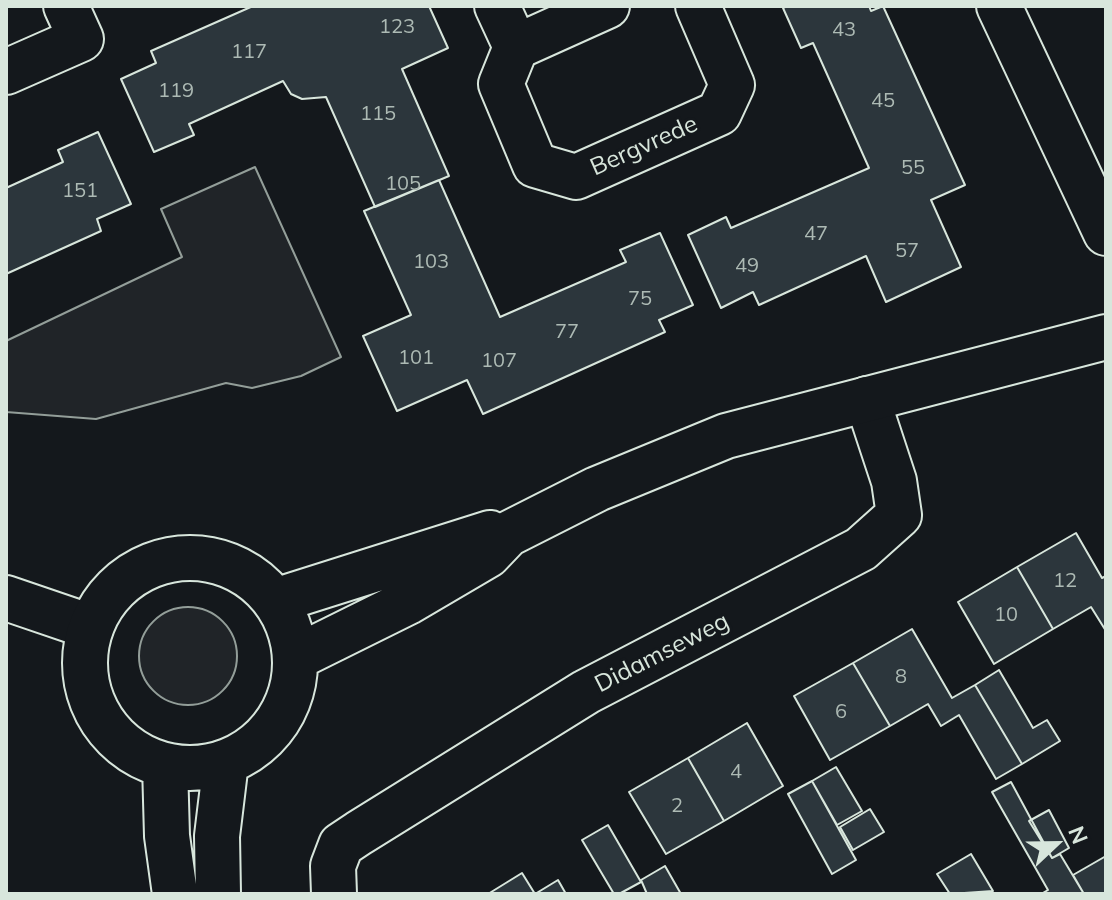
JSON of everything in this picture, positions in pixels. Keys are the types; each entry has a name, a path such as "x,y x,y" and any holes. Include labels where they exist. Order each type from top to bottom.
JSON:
{"street":[{"path":"6,72 81,39 66,6"},
{"path":"497,6 516,47 607,6"},
{"name":"Bergvrede","path":"516,47 501,84 535,165 576,177 719,113 732,85 698,6"},
{"path":"999,6 1106,233"},
{"path":"295,658 408,602 488,555 508,534 597,489 726,436 1106,337"},
{"name":"Didamseweg","path":"334,880 341,845 359,833 586,692 861,549 899,515 894,481 867,399"},
{"path":"275,601 486,533 508,534"},
{"path":"175,558 204,558 231,566 256,580 275,601 286,619 295,658 294,681 277,722 264,739 226,762 206,767 165,765 138,754 115,736 97,713 87,685 85,656 91,627 104,602 123,581 148,566 175,558"},
{"path":"6,598 91,627"},
{"path":"218,894 217,836 226,762"},
{"path":"165,765 167,836 175,894"}],"shaded area":[{"path":"255,167 341,357 301,376 252,388 226,383 96,419 6,412 6,341 182,257 161,209"},
{"path":"188,607 207,611 223,621 233,637 237,656 233,675 223,691 207,701 188,705 169,701 153,691 143,675 139,656 143,637 153,621 169,611"}],"building":[{"path":"253,6 429,6 448,48 402,69 449,176 375,207 326,97 302,99 291,94 283,81 189,124 194,135 154,152 121,79 156,63 151,51"},
{"path":"869,6 871,11 883,6 965,185 931,200 961,267 886,302 866,256 759,305 753,292 721,308 688,235 726,217 731,228 869,168 813,43 801,48 783,8"},
{"path":"98,132 131,204 97,219 101,231 6,274 6,188 63,162 58,150"},
{"path":"439,180 500,317 626,262 620,250 660,233 693,305 659,320 665,332 483,414 467,380 397,411 363,336 411,315 364,211"},
{"path":"1076,533 1102,578 1106,576 1106,631 1091,607 1053,629 1017,567"},
{"path":"1017,567 1053,629 994,664 958,602"},
{"path":"912,629 952,698 975,685 1022,764 996,779 959,715 941,726 928,704 890,726 853,663"},
{"path":"853,663 890,726 830,760 794,696"},
{"path":"999,670 1033,728 1047,720 1060,741 1022,764 975,685"},
{"path":"747,723 783,786 724,821 688,758"},
{"path":"688,758 724,821 666,854 629,792"},
{"path":"836,767 862,811 837,825 812,781"},
{"path":"812,781 856,860 832,874 788,794"},
{"path":"1011,782 1052,858 1060,854 1084,894 1041,894 1048,890 992,792"},
{"path":"870,809 884,832 853,850 840,827"},
{"path":"1049,810 1069,848 1052,858 1029,821"},
{"path":"608,825 641,882 619,894 614,894 582,840"},
{"path":"971,854 993,891 950,894 937,874"},
{"path":"1106,856 1106,894 1084,894 1073,875"},
{"path":"665,866 681,894 647,894 641,880"},
{"path":"522,873 535,894 488,894"},
{"path":"558,880 566,894 535,894"}]}
